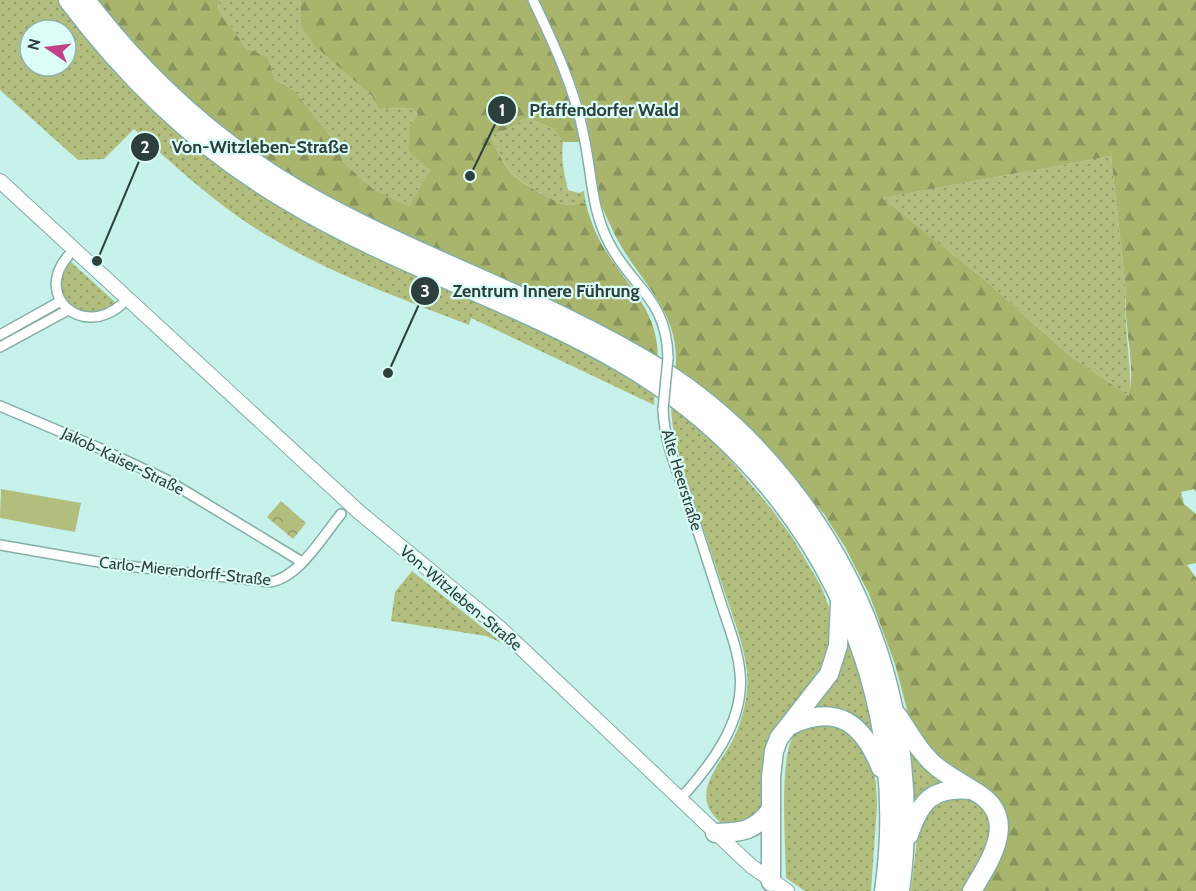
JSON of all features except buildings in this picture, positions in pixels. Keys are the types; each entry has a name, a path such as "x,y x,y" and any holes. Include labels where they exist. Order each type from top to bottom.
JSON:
{"highway":[{"path":"68,0 116,60 157,102 189,131 252,178 288,201 363,241 622,363 675,397 724,437 764,480 807,537 839,595 857,635 872,685 883,737 889,786 889,849 884,891"},
{"path":"86,0 128,51 168,91 231,145 268,171 328,207 389,238 599,334 663,371 716,411 775,468 829,543 867,619 880,658 894,709 903,781 904,851 900,891"},
{"path":"776,888 771,810 772,758 779,738 824,683 833,665 839,635 839,595"},
{"path":"894,709 918,747 930,760 984,797 997,818 999,830 996,849 972,891"},
{"path":"791,725 802,719 819,716 835,717 850,723 868,740 889,786"},
{"path":"904,851 915,816 928,799 945,791 971,790"},
{"path":"715,833 748,830 761,822 771,810"}],"street":[{"name":"Alte Heerstraße","path":"533,0 574,97 584,137 594,204 601,225 618,257 654,303 663,328 668,358 663,409 669,448 739,663 741,679 737,709 725,739 700,777 681,798"},
{"name":"Von-Witzleben-Straße","path":"0,181 359,512 501,629 681,798"},
{"path":"68,256 61,264 56,290 68,310 80,315 98,317 121,305"},
{"path":"0,335 61,301"},
{"path":"0,347 68,310"},
{"name":"Jakob-Kaiser-Straße","path":"0,406 88,443 167,480 302,562"},
{"name":"Carlo-Mierendorff-Straße","path":"0,544 110,564 261,582 283,579 295,571 341,514"},
{"path":"681,798 715,833 776,888"}],"green space":[{"path":"0,0 62,0 569,341 655,391 654,405 471,318 469,325 370,286 298,253 256,229 219,203 134,129 104,159 78,160 0,90"},
{"path":"89,0 219,0 218,9 246,48 268,57 275,80 294,90 330,135 345,164 373,189 409,207 430,170 409,152 410,125 418,114 412,108 378,109 372,96 315,46 301,27 299,0 528,0 562,76 581,142 563,142 553,129 526,117 507,130 490,135 506,166 524,184 563,204 586,204 601,244 643,304 649,317 657,344 658,361 394,235 272,167 150,70"},
{"path":"219,0 299,0 301,27 316,46 372,96 378,109 412,108 418,114 410,125 430,170 409,208 373,189 345,164 330,135 294,90 275,80 268,57 246,48 218,9"},
{"path":"538,0 1196,0 1196,492 1194,489 1181,492 1184,504 1196,514 1196,563 1187,565 1196,578 1196,891 979,891 1004,829 946,768 910,721 895,664 869,594 845,547 824,514 758,440 675,371 676,350 665,314 614,233 601,204 594,178 589,135 582,103 565,58","holes":["1111,156 1126,291 1131,371 1129,396 1070,356 985,280 882,198"]},
{"path":"526,117 553,129 563,142 564,172 568,190 579,193 584,191 586,204 568,205 557,202 524,184 506,165 490,135 507,130"},
{"path":"1111,156 1126,291 1130,397 1070,356 985,280 881,198"},
{"path":"70,261 115,302 105,310 94,313 73,306 65,297 61,286 63,274"},
{"path":"671,403 705,430 770,507 792,537 821,586 833,618 829,664 766,752 762,775 761,808 752,821 724,825 712,813 707,802 710,779 731,743 742,717 747,695 747,673 739,636 679,456 674,435"},
{"path":"1,489 81,503 75,532 0,518"},
{"path":"281,501 306,523 293,539 267,517"},
{"path":"412,571 502,643 486,636 391,621 395,592"},
{"path":"850,638 877,732 869,733 807,713 844,640"},
{"path":"825,722 854,734 871,761 876,783 877,805 871,891 805,891 786,878 785,781 790,744 795,734 802,729"},
{"path":"910,745 946,780 915,805"},
{"path":"965,795 984,806 993,832 965,891 911,891 918,830 936,799"}],"place":[{"name":"Pfaffendorfer Wald","path":"470,176"},
{"name":"Von-Witzleben-Straße","path":"97,261"},
{"name":"Zentrum Innere Führung","path":"388,373"}]}
